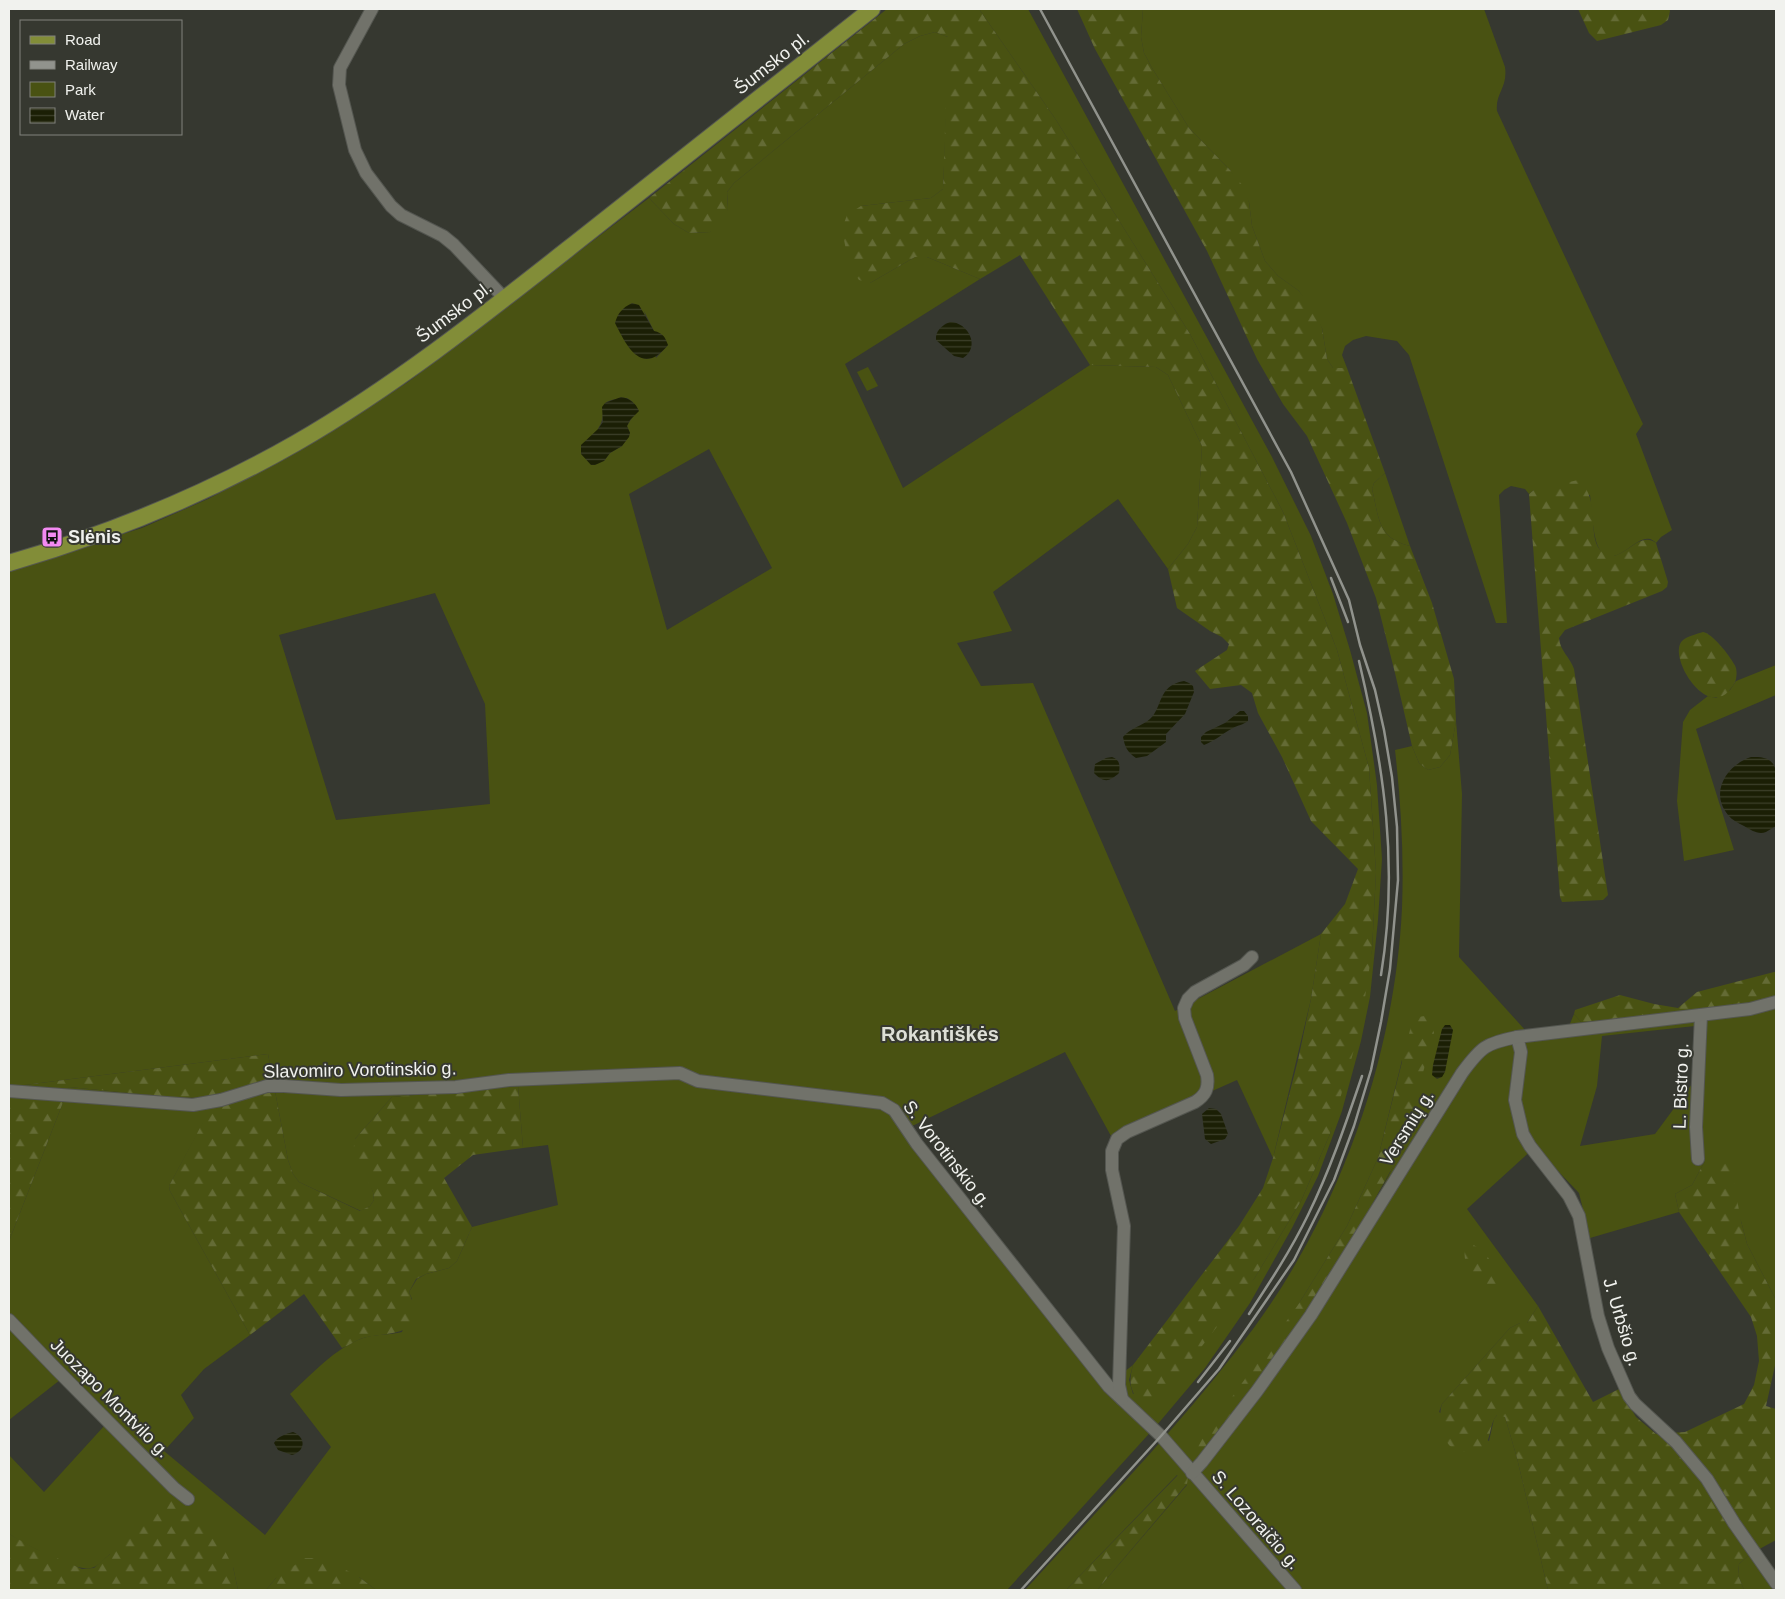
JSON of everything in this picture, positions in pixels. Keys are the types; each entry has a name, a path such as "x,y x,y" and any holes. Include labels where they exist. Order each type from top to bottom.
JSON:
{"main road":[{"name":"Šumsko pl.","path":"9,563 120,526 205,490 263,461 342,416 505,299 872,9"}],"street":[{"path":"372,9 340,68 339,85 355,150 366,173 391,206 401,215 443,236 454,245 505,299"},
{"path":"1122,1400 1119,1385 1124,1226 1112,1170 1112,1151 1117,1139 1128,1132 1195,1102 1207,1091 1207,1075 1185,1018 1184,1008 1188,999 1195,992 1244,965 1252,957"},
{"name":"Versmių g.","path":"1192,1473 1257,1391 1311,1315 1462,1073 1475,1055 1486,1045 1495,1041 1517,1037 1750,1009 1776,1002"},
{"name":"L. Bistro g.","path":"1698,1159 1696,1127 1701,1015"},
{"name":"J. Urbšio g.","path":"1517,1037 1521,1052 1515,1100 1523,1134 1530,1146 1569,1196 1579,1216 1598,1316 1608,1348 1624,1386 1635,1404 1676,1442 1707,1479 1734,1523 1776,1583"},
{"name":"S. Vorotinskio g.","path":"534,1080 680,1073 698,1081 882,1103 894,1110 917,1144 1109,1387 1161,1436 1192,1473"},
{"name":"Slavomiro Vorotinskio g.","path":"9,1091 192,1105 221,1100 267,1086 350,1089 456,1087 509,1080 534,1080"},
{"name":"Juozapo Montvilo g.","path":"9,1320 174,1488 188,1499"},
{"name":"S. Lozoraičio g.","path":"1192,1473 1295,1590"}],"green space":[{"path":"887,9 979,9 1056,120 1190,334 1283,512 1337,650 1369,768 1376,872 1372,950 1361,1025 1330,1134 1301,1201 1254,1279 1171,1386 1150,1405 1142,1405 1133,1391 1130,1382 1133,1365 1239,1226 1263,1188 1273,1158 1298,1060 1311,999 1321,934 1345,904 1358,869 1311,821 1282,757 1258,713 1252,693 1241,685 1210,689 1195,671 1227,650 1229,644 1222,637 1177,608 1168,569 1188,544 1197,527 1202,446 1168,375 1156,367 1090,365 1020,255 980,279 927,257 915,257 870,283 859,280 849,266 842,229 847,215 861,206 931,198 943,189 948,37 935,32 920,36 904,44 734,183 727,192 728,209 721,225 710,232 689,233 674,224 649,198"},
{"path":"979,9 1028,9 1272,457 1311,536 1333,594 1367,713 1377,785 1382,859 1370,997 1361,1041 1342,1111 1318,1176 1292,1228 1250,1303 1205,1368 1157,1425 1007,1590 376,1590 359,1577 276,1578 266,1590 238,1590 233,1567 110,1554 96,1566 83,1568 62,1562 9,1534 9,1455 44,1492 105,1425 60,1380 9,1420 9,1241 69,1087 181,1098 218,1096 169,1186 170,1191 250,1335 204,1369 181,1395 194,1418 164,1451 265,1535 331,1447 290,1394 324,1362 353,1342 363,1338 402,1332 412,1299 409,1292 417,1279 426,1274 449,1268 457,1261 472,1227 558,1205 548,1145 523,1148 518,1086 392,1097 355,1139 374,1200 370,1206 361,1211 299,1182 293,1174 288,1160 268,1054 9,1087 9,568 142,528 208,499 331,431 408,382 649,198 674,224 689,233 710,232 728,209 727,192 734,183 904,44 920,36 935,32 948,37 949,47 943,189 931,198 861,206 870,283 915,257 927,257 980,279 845,364 903,488 1090,365 1156,367 1168,375 1202,446 1197,527 1188,544 1168,569 1118,499 993,592 1012,631 957,643 981,686 1033,683 1175,1011 1321,934 1311,999 1273,1158 1237,1080 1111,1136 1065,1052 904,1130 1112,1381 1133,1365 1129,1380 1133,1394 1254,1279 1301,1201 1330,1134 1372,950 1376,872 1369,768 1337,650 1283,512 1190,334 1056,120","holes":["644,311 654,331 668,345 656,358","627,398 633,402 633,416 627,426 630,433 622,446 610,453 604,461 598,429 605,404 616,399","709,449 772,568 667,630 629,494","435,593 485,704 490,804 336,820 279,635"]},
{"path":"1077,9 1143,9 1141,37 1144,53 1152,68 1189,128 1243,186 1249,202 1252,226 1265,261 1278,276 1299,291 1315,312 1322,328 1327,359 1333,368 1347,368 1385,473 1374,483 1372,489 1378,517 1385,532 1391,538 1410,546 1432,603 1454,679 1456,721 1450,755 1440,767 1428,770 1419,763 1412,746 1376,598 1347,523 1307,436 1283,404 1257,359 1207,251 1095,49"},
{"path":"1143,9 1484,9 1505,67 1505,80 1498,99 1497,111 1643,424 1636,434 1672,530 1661,537 1656,543 1646,539 1620,554 1607,556 1601,551 1596,541 1590,495 1534,490 1529,494 1525,489 1511,486 1499,495 1507,623 1496,623 1409,355 1397,341 1366,336 1353,340 1345,346 1342,355 1347,368 1333,368 1327,359 1322,328 1299,291 1278,276 1265,261 1252,226 1249,202 1230,170 1189,128 1144,53 1141,37"},
{"path":"1578,9 1669,9 1670,11 1668,20 1661,25 1597,41 1589,33"},
{"path":"868,367 878,386 867,391 857,372"},
{"path":"1385,473 1410,546 1391,538 1385,532 1378,517 1372,489 1374,483"},
{"path":"1578,480 1590,497 1594,536 1601,551 1615,556 1642,541 1649,540 1656,543 1668,582 1667,587 1662,591 1565,630 1559,638 1561,647 1574,669 1608,895 1603,900 1562,902 1560,897 1529,494 1534,490"},
{"path":"1703,632 1711,636 1720,645 1732,660 1736,669 1734,684 1728,692 1719,697 1709,696 1699,690 1684,670 1680,659 1679,648 1682,641 1689,636"},
{"path":"1776,665 1776,695 1696,729 1734,850 1684,861 1677,801 1683,722 1690,710 1708,696 1716,698 1730,690 1736,681"},
{"path":"1456,721 1462,794 1459,957 1526,1031 1569,1026 1574,1014 1582,1023 1776,998 1776,1300 1747,1244 1741,1221 1705,1161 1692,1185 1675,1194 1679,1212 1590,1238 1579,1193 1535,1147 1467,1209 1538,1306 1527,1323 1520,1323 1510,1328 1442,1404 1439,1412 1489,1441 1494,1419 1497,1415 1505,1417 1517,1458 1548,1590 1097,1590 1187,1485 1177,1475 1066,1590 1025,1590 1171,1430 1227,1363 1284,1283 1312,1234 1337,1183 1358,1129 1375,1075 1388,1019 1397,963 1403,888 1402,829 1395,750 1412,746 1419,763 1428,770 1440,767 1450,755","holes":["1695,1026 1692,1084 1655,1134 1580,1146 1597,1086 1602,1036","1402,1060 1412,1112 1396,1161 1375,1202 1298,1305 1347,1226 1378,1158"]},
{"path":"1776,972 1776,998 1717,1011 1588,1024 1582,1023 1574,1014 1575,1010 1620,995 1678,1008 1697,992"},
{"path":"1425,1016 1430,1019 1434,1033 1396,1161 1350,1244 1286,1343 1201,1454 1198,1447 1202,1439 1298,1305 1347,1226 1378,1158 1412,1022 1417,1017"},
{"path":"268,1054 288,1160 293,1174 299,1182 360,1211 370,1206 374,1200 373,1192 353,1151 355,1139 392,1097 518,1086 523,1148 473,1155 444,1178 472,1227 457,1261 449,1268 426,1274 416,1279 409,1292 414,1316 406,1328 398,1332 364,1338 342,1348 304,1294 250,1335 170,1191 169,1186 217,1096 181,1098 69,1087 9,1241 9,1087"},
{"path":"1705,1161 1730,1161 1747,1244 1776,1300 1776,1361 1766,1406 1776,1409 1776,1540 1750,1554 1739,1564 1738,1575 1744,1590 1548,1590 1517,1458 1505,1417 1497,1415 1494,1419 1483,1450 1456,1450 1451,1447 1444,1436 1440,1416 1442,1404 1510,1328 1520,1323 1527,1323 1538,1306 1593,1402 1619,1389 1636,1417 1656,1434 1685,1432 1744,1404 1754,1385 1759,1361 1757,1336 1751,1317 1679,1212 1675,1194 1692,1185"},
{"path":"1470,1243 1482,1251 1493,1265 1496,1285 1491,1289 1478,1283 1469,1269 1465,1254 1466,1248"},
{"path":"1184,1473 1188,1477 1187,1484 1097,1590 1066,1590 1178,1475"},
{"path":"167,1500 180,1502 225,1551 233,1567 238,1590 9,1590 9,1534 36,1549 82,1569 94,1568 110,1554 152,1505"},
{"path":"1750,1554 1774,1590 1744,1590 1738,1575 1739,1564"},
{"path":"305,1558 324,1558 359,1577 376,1590 266,1590 276,1578"}],"water":[{"path":"632,303 639,305 654,331 663,336 668,345 659,354 650,358 636,355 630,349 615,323 621,311"},
{"path":"950,322 962,326 970,336 971,348 963,358 954,356 936,340 940,329"},
{"path":"621,397 632,401 639,411 627,426 630,433 629,437 622,446 610,453 604,461 591,465 581,454 581,445 603,422 602,407 605,403"},
{"path":"1184,681 1193,686 1194,692 1185,714 1166,734 1166,742 1147,756 1136,758 1130,754 1123,737 1129,731 1150,719 1169,687"},
{"path":"1240,711 1244,711 1248,716 1248,721 1204,745 1201,742 1201,737 1206,732 1225,723"},
{"path":"1112,757 1119,763 1119,773 1109,780 1104,780 1094,773 1095,764"},
{"path":"1751,757 1769,760 1775,768 1776,826 1763,833 1737,823 1731,818 1723,806 1720,797 1723,780 1728,773 1742,761"},
{"path":"1445,1025 1450,1025 1453,1030 1445,1072 1442,1077 1437,1079 1432,1075 1433,1065 1442,1029"},
{"path":"1209,1108 1216,1109 1221,1114 1228,1134 1225,1139 1211,1144 1205,1139 1202,1114"},
{"path":"293,1432 302,1440 303,1444 300,1450 292,1455 278,1450 274,1443 282,1436"}],"railway":[{"path":"1021,1590 1161,1436 1219,1369 1294,1260 1334,1180 1354,1126 1371,1070 1390,969 1398,880 1397,827 1392,777 1384,730 1375,690 1360,645 1349,600 1291,472 1040,9"},
{"path":"1331,578 1348,622"},
{"path":"1359,661 1376,739 1382,778 1389,856 1389,895 1381,975"},
{"path":"1249,1314 1308,1215 1331,1164 1362,1076"},
{"path":"1198,1382 1230,1341"}],"place":[{"name":"Slėnis","path":"52,537"}],"district":[{"name":"Rokantiškės","path":"940,1034"}]}
